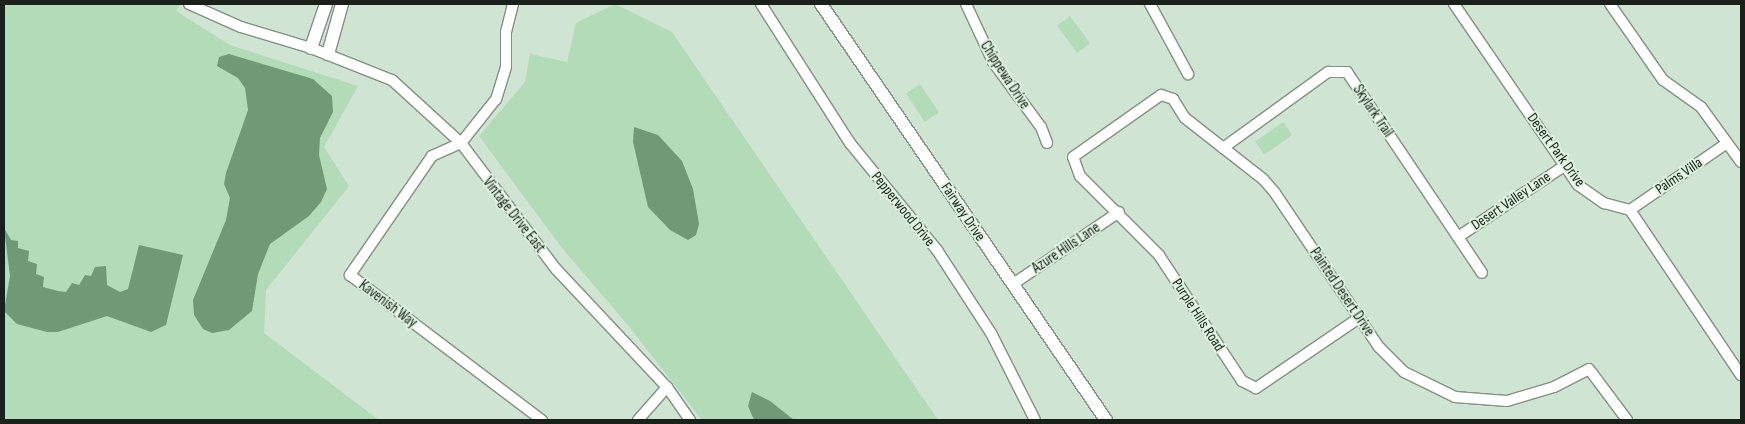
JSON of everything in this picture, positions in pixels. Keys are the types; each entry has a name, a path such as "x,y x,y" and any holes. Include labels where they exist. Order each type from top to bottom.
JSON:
{"street":[{"name":"Vintage Drive East","path":"190,4 242,27 328,54 392,80 461,143 556,269 667,387 690,420"},
{"path":"311,48 326,4"},
{"path":"328,54 342,4"},
{"path":"461,143 496,98 506,67 506,32 513,4"},
{"name":"Pepperwood Drive","path":"761,4 850,143 937,250 991,333 1036,420"},
{"name":"Fairway Drive","path":"821,4 1106,420"},
{"name":"Chippewa Drive","path":"966,4 993,62 1041,127 1047,143"},
{"path":"1150,4 1188,74"},
{"name":"Desert Park Drive","path":"1454,4 1578,186 1604,203 1630,210"},
{"path":"1610,4 1663,80 1701,107 1741,162"},
{"name":"Skylark Trail","path":"1223,148 1328,72 1347,72 1482,273"},
{"name":"Painted Desert Drive","path":"1084,147 1161,95 1173,99 1185,118 1275,193 1358,318 1404,372 1427,386 1455,397 1507,402 1554,387 1589,369 1628,420"},
{"name":"Kavenish Way","path":"461,143 432,156 350,275 542,420"},
{"name":"Palms Villa","path":"1630,210 1727,143"},
{"name":"Purple Hills Road","path":"1084,147 1073,157 1080,176 1119,212 1159,255 1242,381 1256,388 1358,318"},
{"name":"Desert Valley Lane","path":"1458,237 1564,166"},
{"path":"1630,210 1741,375"},
{"name":"Azure Hills Lane","path":"1013,284 1119,212"},
{"path":"638,420 667,387"}],"shaded area":[{"path":"4,4 180,4 176,11 230,45 358,86 324,147 349,186 266,290 264,333 379,420 4,420"},
{"path":"615,4 672,32 938,420 702,420 627,324 562,248 479,136 525,82 530,54 567,62 576,23"},
{"path":"1070,16 1090,44 1077,53 1057,25"},
{"path":"229,54 313,79 332,96 333,112 320,138 319,155 327,189 321,202 309,216 270,244 258,274 252,311 229,330 212,333 203,329 194,315 193,300 226,220 230,198 224,184 226,173 248,110 245,88 238,78 217,66 219,57"},
{"path":"920,84 939,112 925,122 906,94"},
{"path":"1283,122 1292,135 1264,155 1255,142"},
{"path":"634,127 658,135 682,161 693,189 699,224 696,235 688,240 670,230 648,207 633,142"},
{"path":"4,228 11,240 18,241 18,248 29,251 28,261 37,264 36,274 44,277 43,287 58,291 66,292 72,283 79,285 85,275 91,276 95,267 106,266 107,285 120,292 128,289 139,245 183,255 166,325 151,332 107,316 58,332 47,332 17,324 4,311 10,276"},
{"path":"752,392 770,401 794,420 754,420 748,406"}]}
